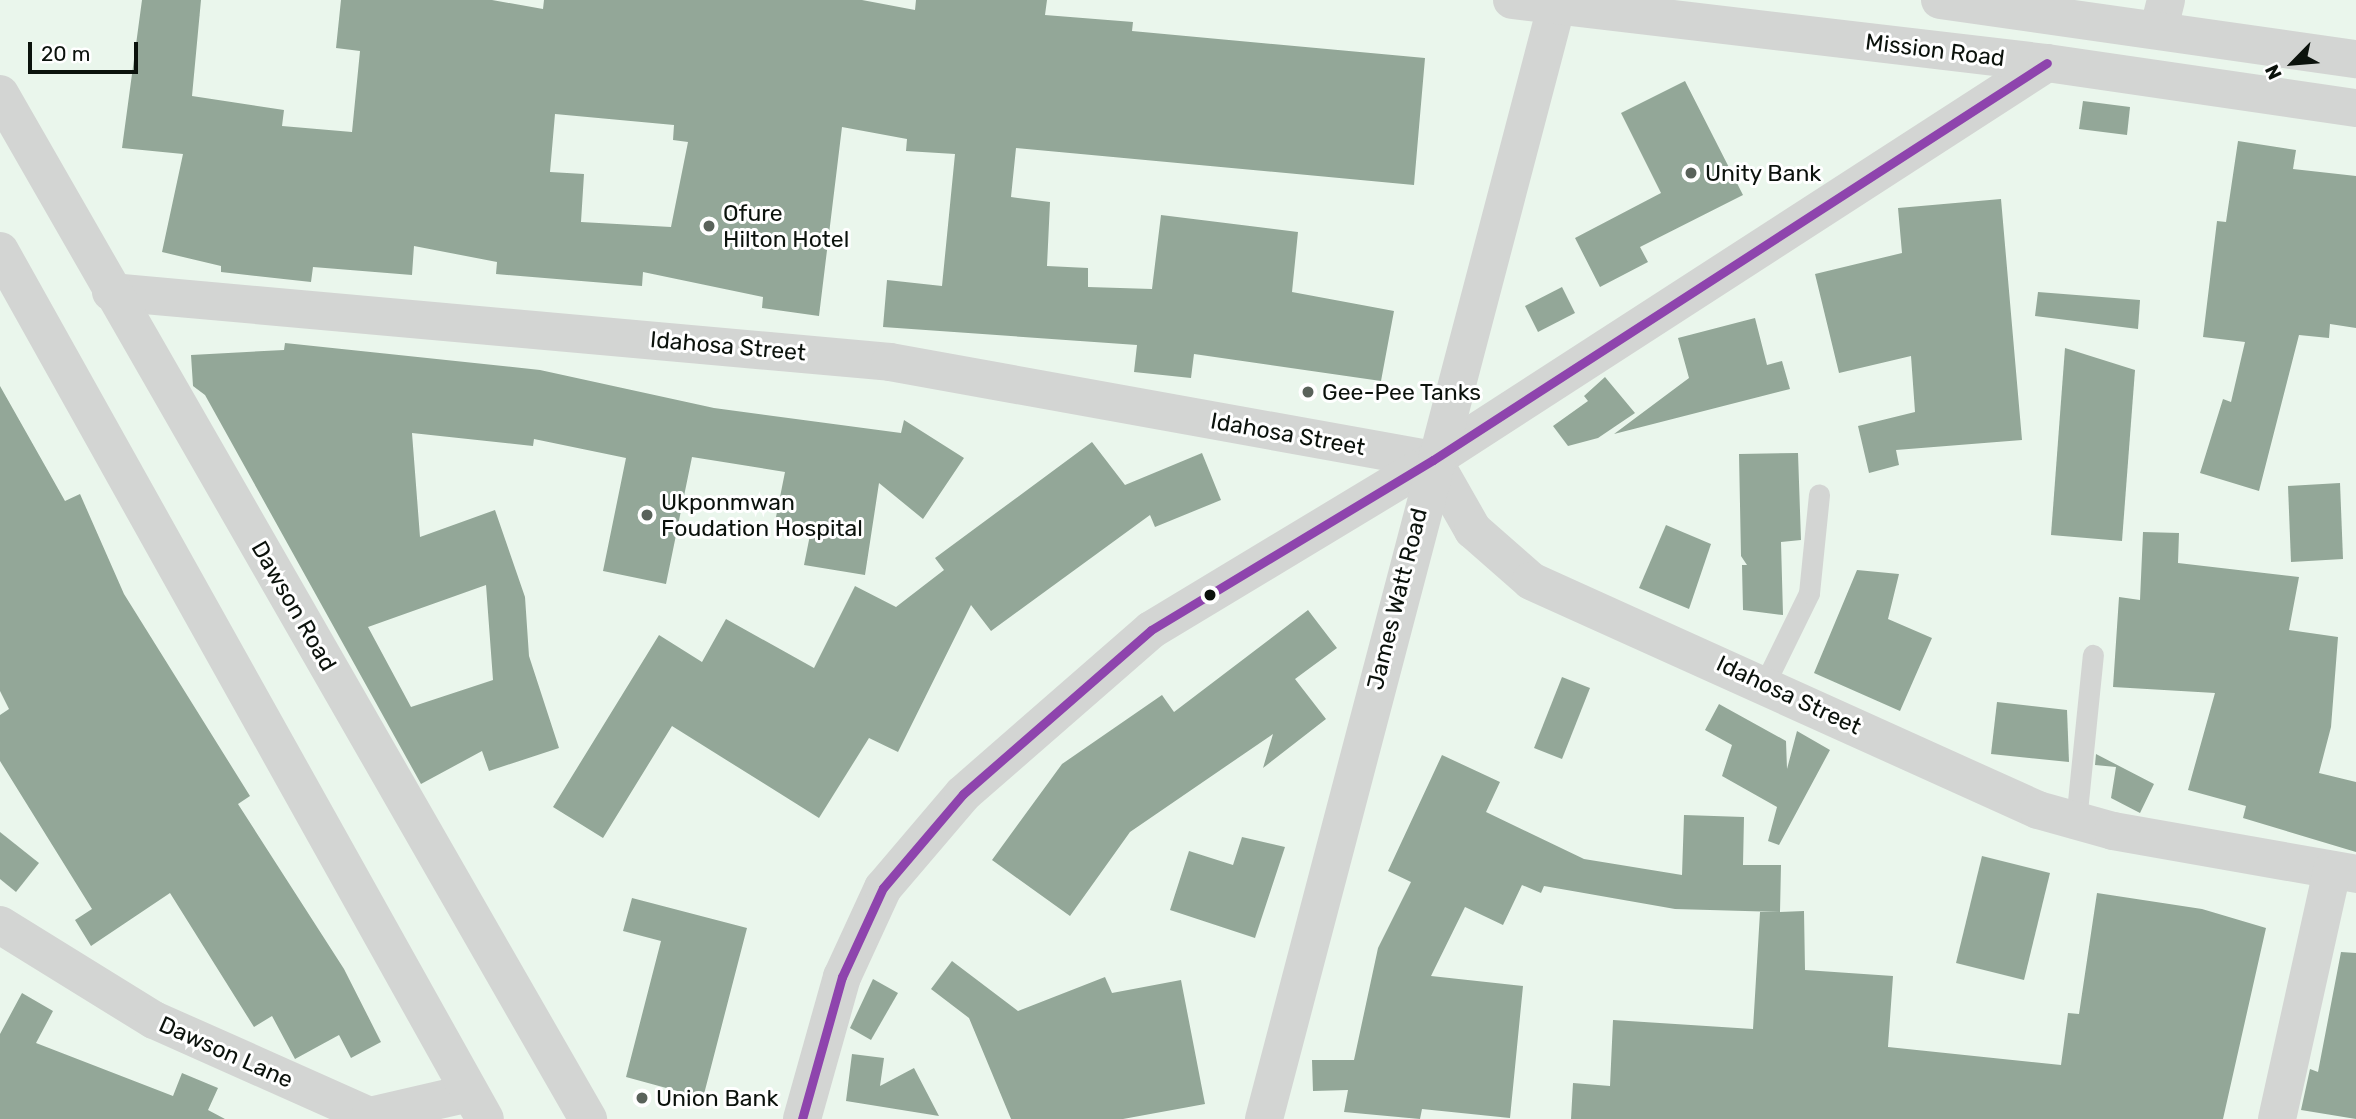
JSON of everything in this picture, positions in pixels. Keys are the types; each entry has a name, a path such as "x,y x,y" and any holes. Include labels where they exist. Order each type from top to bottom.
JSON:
{"main road":[{"name":"Mission Road","path":"1512,0 1557,3 2047,63 2356,108"},
{"path":"1940,0 2162,14 2356,59"},
{"name":"James Watt Road","path":"1264,1119 1433,460 1557,3"},
{"path":"802,1119 842,977 883,888 963,794 1151,630 1433,460 2047,63"},
{"name":"Dawson Road","path":"0,94 111,292 588,1119"},
{"path":"0,251 477,1106"},
{"name":"Idahosa Street","path":"111,292 890,362 1433,460 1473,530 1531,580 1765,683 2038,810 2076,821 2344,872"},
{"path":"2277,1119 2344,872"},
{"name":"Dawson Lane","path":"0,925 154,1020 370,1116 477,1106"}],"lane":[{"path":"1765,683 1809,593 1819,495"},
{"path":"2076,821 2093,655"}],"building":[{"path":"142,0 201,0 192,96 284,110 282,126 352,132 360,51 336,48 341,0 492,0 543,9 544,0 862,0 915,10 916,0 1047,0 1045,15 1133,22 1132,31 1425,58 1414,185 1016,148 1011,197 1050,202 1047,266 1088,268 1088,287 1152,289 1161,215 1298,232 1292,292 1394,311 1381,381 1194,354 1191,378 1134,372 1137,345 883,327 887,280 942,286 955,154 906,151 907,139 842,127 819,316 762,308 763,297 643,272 642,286 496,274 497,262 414,246 412,275 313,267 311,282 221,272 221,266 162,252 183,154 122,148","holes":["555,114 674,125 673,140 688,142 671,227 581,222 584,174 550,172"]},
{"name":"Unity Bank","path":"1685,81 1743,195 1640,247 1648,262 1600,287 1575,238 1661,193 1621,113"},
{"path":"2083,101 2130,107 2127,135 2079,129"},
{"path":"2238,141 2296,150 2293,169 2356,176 2356,328 2330,324 2329,338 2299,335 2259,491 2200,473 2223,399 2231,402 2245,342 2203,337 2217,221 2226,222"},
{"path":"2001,199 2022,440 1896,450 1899,465 1869,473 1858,426 1915,412 1911,356 1839,373 1815,274 1902,253 1898,208"},
{"path":"1562,287 1575,313 1538,332 1525,306"},
{"path":"2038,292 2140,300 2138,329 2035,316"},
{"path":"1755,318 1767,365 1782,361 1790,389 1614,434 1689,378 1678,338"},
{"path":"285,343 540,370 714,408 901,433 904,420 964,458 923,519 879,483 865,575 804,565 810,535 774,527 785,472 692,457 666,584 603,571 626,458 534,439 533,446 412,433 420,537 495,510 525,597 529,656 559,748 489,771 482,751 421,784 205,395 193,386 191,355 284,350","holes":["486,585 493,680 411,707 368,627"]},
{"path":"2065,348 2135,370 2122,541 2051,535"},
{"path":"1605,377 1635,413 1598,438 1568,446 1553,426 1588,401 1584,396"},
{"path":"0,386 65,501 80,494 124,594 250,796 238,804 344,969 381,1042 351,1058 339,1035 295,1059 272,1016 254,1027 170,893 91,946 75,920 92,909 0,761 0,715 9,709 0,691"},
{"path":"1092,442 1125,485 1202,453 1221,500 1155,527 1150,515 991,631 971,605 898,752 869,738 819,818 672,726 603,838 553,807 659,635 702,662 726,619 814,668 855,586 896,607 944,570 935,558"},
{"path":"1798,453 1801,540 1781,542 1783,615 1743,610 1742,565 1747,565 1741,556 1739,454"},
{"path":"2340,483 2343,559 2291,562 2288,486"},
{"path":"1666,525 1711,544 1689,609 1639,588"},
{"path":"2143,532 2179,533 2178,563 2299,577 2289,630 2338,637 2331,727 2319,773 2356,782 2356,852 2243,818 2246,806 2188,790 2215,693 2113,687 2119,597 2140,600"},
{"path":"1857,570 1899,574 1888,619 1932,638 1900,711 1814,673"},
{"path":"1308,610 1337,648 1295,679 1326,719 1263,768 1273,734 1130,832 1070,916 992,860 1062,764 1162,695 1174,712"},
{"path":"1562,677 1590,688 1562,759 1534,748"},
{"path":"1997,702 2067,710 2069,762 1991,754"},
{"path":"1719,704 1786,741 1787,769 1797,731 1830,750 1779,845 1768,841 1777,807 1722,776 1732,745 1705,730"},
{"path":"2096,754 2154,784 2140,813 2111,798 2116,767 2095,765"},
{"path":"1442,755 1500,782 1486,812 1584,859 1682,875 1684,815 1744,817 1743,865 1781,865 1780,912 1675,909 1544,886 1541,893 1522,885 1503,925 1465,907 1431,976 1523,986 1510,1118 1422,1109 1420,1119 1344,1112 1348,1090 1313,1091 1312,1060 1354,1060 1378,948 1411,882 1388,871"},
{"path":"0,832 39,863 16,892 0,879"},
{"path":"1242,837 1285,847 1255,938 1170,910 1189,851 1233,865"},
{"path":"1982,856 2050,873 2024,980 1956,963"},
{"path":"2097,893 2202,909 2266,928 2223,1119 1571,1119 1573,1083 1610,1086 1613,1020 1753,1029 1760,912 1804,911 1805,970 1893,976 1888,1047 2061,1065 2068,1013 2079,1014"},
{"path":"632,898 747,928 703,1098 626,1077 661,941 623,931"},
{"path":"2341,952 2356,953 2356,1119 2301,1110 2310,1069 2318,1072"},
{"path":"952,961 1018,1011 1105,977 1112,993 1181,980 1205,1104 1123,1119 1011,1119 969,1018 931,989"},
{"path":"873,979 898,993 871,1040 850,1028"},
{"path":"22,993 53,1011 36,1043 173,1096 182,1073 218,1088 208,1110 225,1119 0,1119 0,1034"},
{"path":"852,1054 884,1058 880,1086 914,1068 939,1116 846,1101"}],"transit line":[{"path":"802,1119 842,977 883,888 963,794 1151,630 1433,460 2047,63"}],"place":[{"name":"Unity Bank","path":"1691,173"},
{"name":"Ofure Hilton Hotel","path":"709,226"},
{"name":"Gee-Pee Tanks","path":"1308,392"},
{"name":"Ukponmwan Foudation Hospital","path":"647,515"},
{"name":"Union Bank","path":"642,1098"}]}
